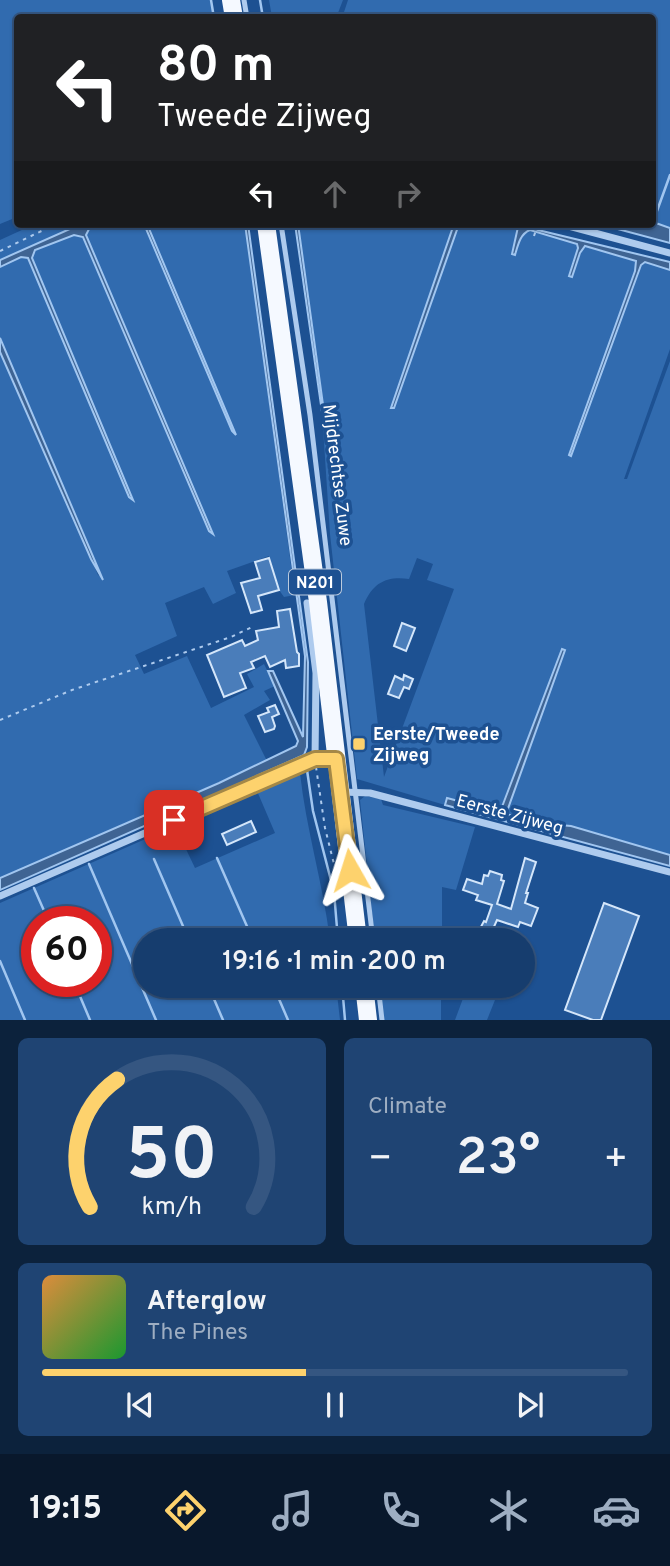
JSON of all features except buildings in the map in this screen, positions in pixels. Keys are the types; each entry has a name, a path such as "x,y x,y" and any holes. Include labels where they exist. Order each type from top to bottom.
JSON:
{"main road":[{"name":"Mijdrechtse Zuwe","path":"267,228 318,602 336,759 348,792 357,928"},
{"path":"365,998 368,1020"}],"street":[{"path":"576,228 670,253"},
{"path":"307,603 316,673 315,759"},
{"path":"0,896 315,759 336,759"},
{"name":"Eerste Zijweg","path":"348,792 383,796 670,872"}],"lane":[{"name":"Mijdrechtse Zuwe","path":"282,228 310,415 348,792 371,928"},
{"path":"379,998 382,1020"}],"path":[{"path":"0,251 48,228"},
{"path":"534,236 537,228"},
{"path":"0,720 72,690 231,637 252,627"},
{"path":"315,759 321,807 334,863"},
{"path":"321,807 329,807"}],"shaded area":[{"path":"0,0 211,0 213,14 14,14 14,218 0,224"},
{"path":"269,0 343,0 338,14 271,14"},
{"path":"348,0 670,0 670,228 656,223 656,14 343,14"},
{"path":"656,223 670,228 670,243 614,228 656,228"},
{"path":"26,228 72,228 0,260 0,240"},
{"path":"72,228 90,228 86,235 213,534 209,531 83,237 74,235 35,250 32,258 133,500 129,497 28,258 21,257 0,267 0,260"},
{"path":"90,228 146,228 234,432 149,228 246,228 295,595 284,597 279,590 269,556 227,571 236,593 213,604 204,587 165,603 177,636 135,655 144,674 187,656 211,708 254,687 247,674 264,664 275,686 264,691 270,700 244,715 267,761 0,878 0,352 98,575 102,577 0,338 0,267 21,257 28,258 132,499 32,258 35,250 74,235 83,237 212,532 86,235"},
{"path":"146,228 149,228 236,435"},
{"path":"246,228 249,228 308,662 307,747 304,755 0,890 0,878 219,783 296,746 298,741 268,671 273,671 303,737 305,656"},
{"path":"296,228 299,228 322,412"},
{"path":"299,228 453,228 392,408 458,228 518,228 513,253 516,254 522,237 530,230 577,244 569,276 571,277 584,246 636,261 635,271 569,456 641,265 645,262 670,270 670,349 624,479 627,479 670,361 670,855 571,826 548,824 506,814 565,650 562,649 499,812 448,798 445,805 357,779 330,534 324,411","holes":["417,558 433,564 427,580 454,589 384,777 364,604 381,582 409,579"]},
{"path":"453,228 458,228 394,408 391,408"},
{"path":"518,228 533,228 670,262 670,270 645,262 641,265 571,456 569,455 635,271 636,261 585,246 572,277 569,276 577,244 530,230 522,237 515,255 512,254"},
{"path":"0,338 103,580 91,559 0,352"},
{"path":"562,649 565,650 506,814 548,824 571,826 670,855 670,866 445,805 447,798 500,812"},
{"path":"300,773 328,928 133,928 133,998 337,998 340,1020 0,1020 0,903 175,826 195,868 275,833 257,791"},
{"path":"365,796 381,799 383,805 475,827 456,890 442,887 442,928 374,928 360,800"},
{"path":"381,998 441,998 441,1020 384,1020"},
{"path":"463,998 496,998 487,1020 455,1020"}],"waterway":[{"path":"211,0 213,14"},
{"path":"260,0 262,14"},
{"path":"656,214 670,175"},
{"path":"307,770 313,811 334,892 337,928"},
{"path":"217,858 248,928"},
{"path":"154,859 184,928"},
{"path":"89,864 156,1020"},
{"path":"34,888 42,906"},
{"path":"0,961 25,1020"},
{"path":"80,997 90,1020"},
{"path":"214,998 223,1020"},
{"path":"279,998 288,1020"},
{"path":"343,998 345,1020"}],"place":[{"name":"Eerste/Tweede Zijweg","path":"359,744"}],"route":[{"path":"174,820 315,759 336,759 350,870"}]}
